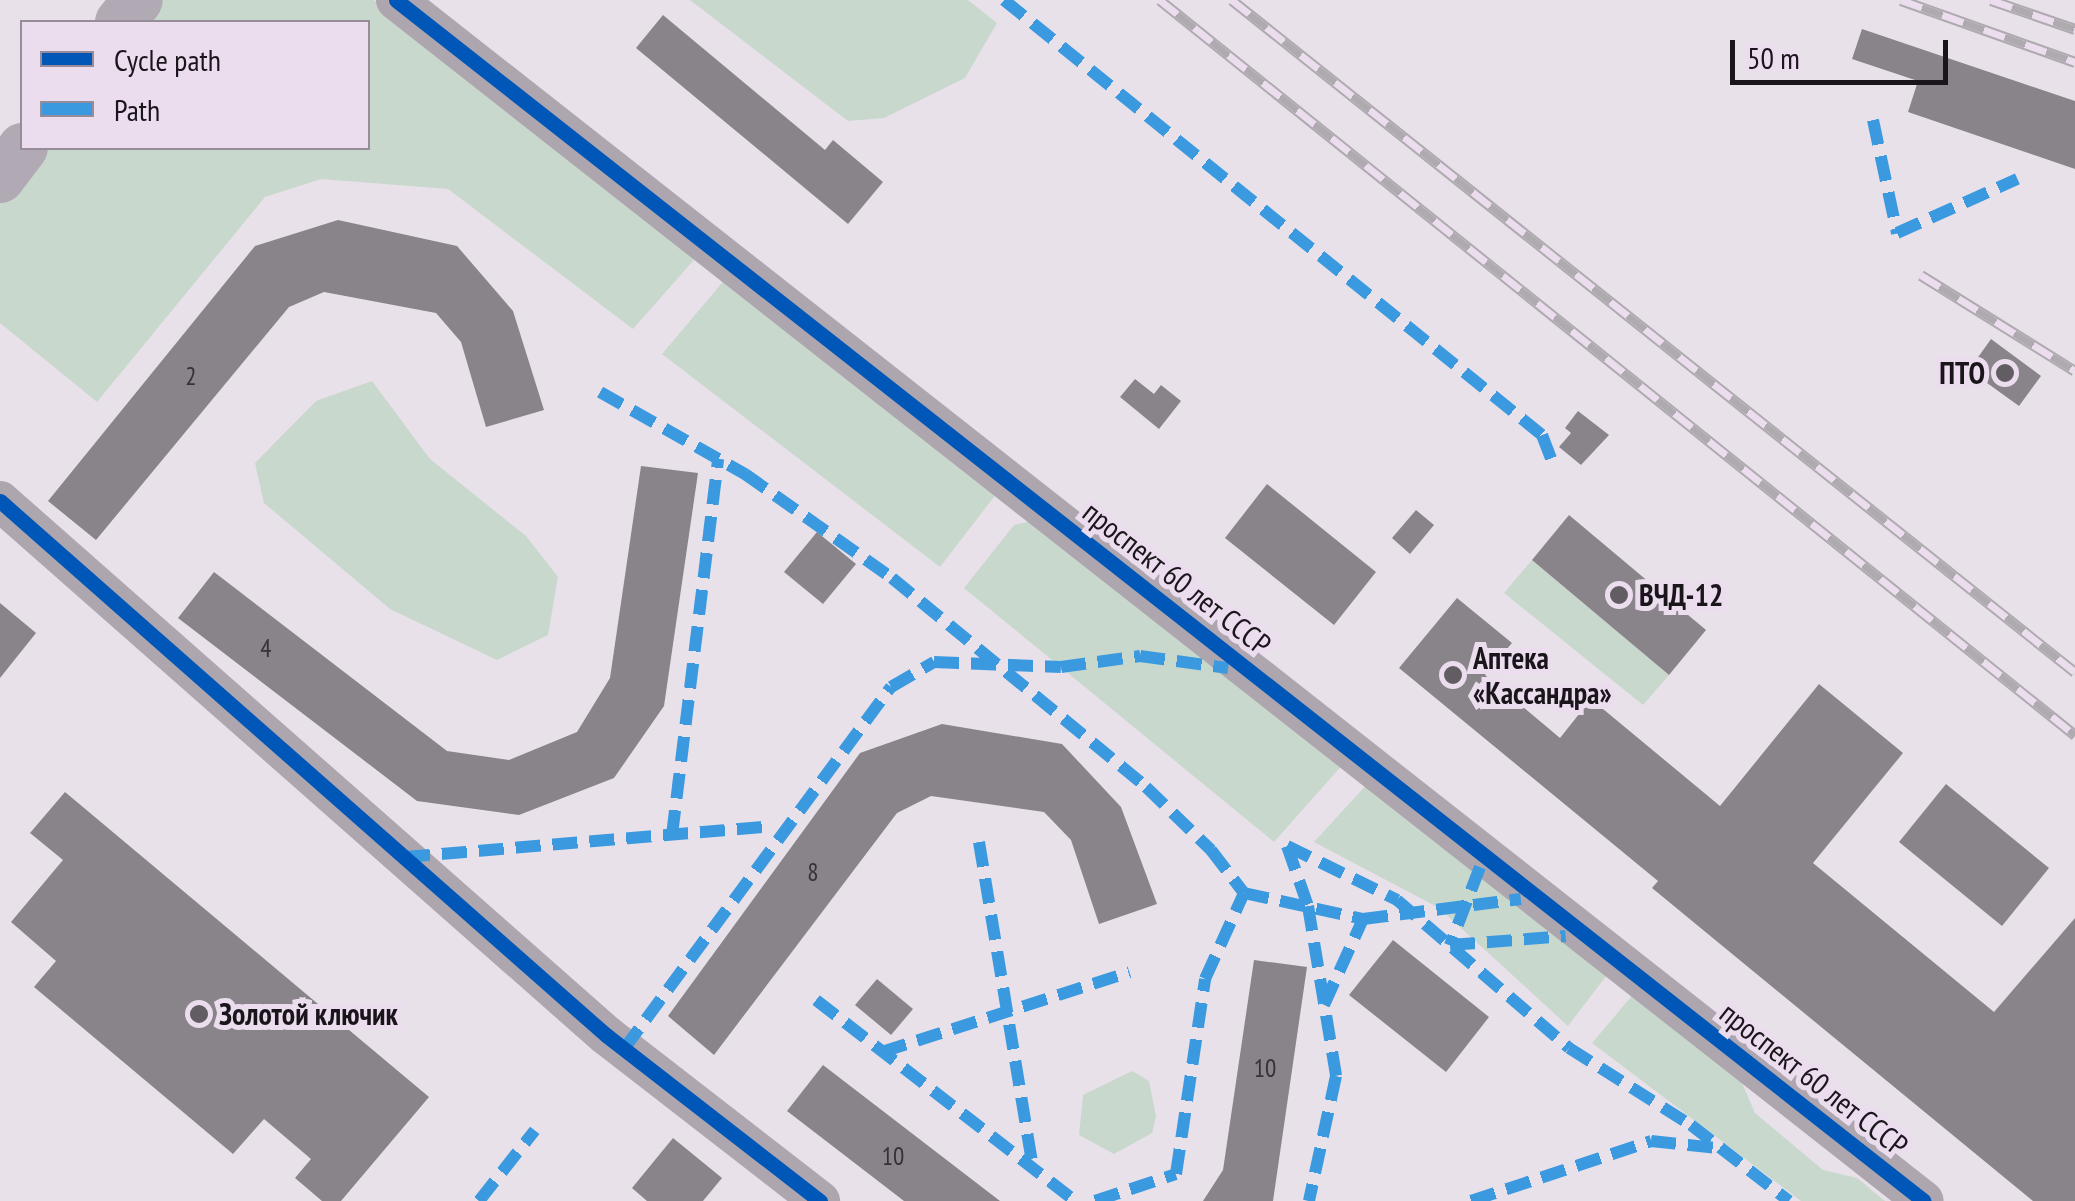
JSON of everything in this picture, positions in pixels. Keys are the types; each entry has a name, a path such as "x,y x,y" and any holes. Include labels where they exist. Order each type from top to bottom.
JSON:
{"main road":[{"path":"122,20 138,0"},
{"path":"0,178 22,150"}],"street":[{"name":"проспект 60 лет СССР","path":"396,0 1924,1201"},
{"path":"0,501 606,1035 820,1201"}],"green space":[{"path":"147,0 374,0 700,253 633,329 448,189 321,179 265,197 97,402 0,323 0,192 32,150 370,150 370,20 132,20"},
{"path":"690,0 968,0 997,23 965,78 884,118 848,121"},
{"path":"727,277 997,493 940,567 662,354"},
{"path":"372,381 430,459 526,536 558,577 548,635 497,660 390,609 264,503 255,463 316,401"},
{"path":"1041,519 1345,762 1274,842 964,588 1014,525"},
{"path":"1532,560 1669,675 1643,705 1504,593"},
{"path":"1370,781 1610,971 1568,1026 1439,908 1314,842"},
{"path":"1636,991 1739,1076 1755,1113 1823,1170 1857,1178 1885,1201 1801,1201 1592,1043"},
{"path":"1132,1071 1149,1081 1156,1116 1152,1133 1114,1154 1079,1135 1083,1095"}],"building":[{"path":"663,15 825,150 833,140 883,182 848,224 636,48"},
{"path":"1862,29 2075,101 2075,169 1908,112 1918,81 1852,59"},
{"path":"338,220 457,246 513,311 544,410 486,427 461,342 436,313 324,292 289,307 96,540 48,501 255,246"},
{"name":"ПТО","path":"1991,339 2041,376 2019,406 1969,370"},
{"path":"1135,379 1154,394 1161,385 1181,401 1159,429 1120,397"},
{"path":"1578,411 1609,435 1581,465 1559,447 1571,433 1565,428"},
{"path":"641,466 698,473 664,706 614,778 519,815 417,801 178,618 214,572 447,751 509,760 577,732 610,678"},
{"path":"1267,484 1376,572 1334,625 1225,538"},
{"path":"1416,510 1434,525 1410,554 1392,538"},
{"name":"ВЧД-12","path":"1569,515 1706,630 1669,675 1532,560"},
{"path":"817,532 856,564 823,604 784,572"},
{"path":"1457,598 1512,643 1485,675 1560,738 1591,699 1720,806 1819,684 1903,753 1813,863 1994,1012 2075,918 2075,1201 2033,1201 1652,888 1658,881 1399,668"},
{"path":"0,603 36,633 0,678"},
{"path":"942,724 1062,744 1121,807 1157,904 1099,924 1071,840 1044,812 931,796 897,813 714,1055 668,1016 860,753"},
{"path":"1946,784 2049,868 2002,926 1899,842"},
{"name":"Золотой ключик","path":"65,792 429,1097 341,1201 322,1201 295,1178 311,1159 264,1119 233,1154 34,987 56,961 11,922 63,860 30,833"},
{"path":"1393,940 1489,1017 1446,1072 1349,995"},
{"path":"1254,960 1307,967 1273,1201 1203,1201 1223,1170"},
{"path":"877,979 913,1009 891,1035 855,1005"},
{"path":"823,1065 1000,1201 904,1201 787,1111"},
{"path":"673,1138 722,1178 703,1201 647,1201 632,1188"}],"railway":[{"path":"1160,0 2075,735"},
{"path":"1232,0 2075,672"},
{"path":"1901,0 2075,62"},
{"path":"1991,0 2075,29"},
{"path":"1921,275 2075,371"}],"marked path":[{"path":"1004,0 1542,435 1552,461"},
{"path":"1873,120 1897,233 2017,179"},
{"path":"600,392 745,474 892,578 1146,787 1211,850 1244,893 1363,919 1521,899"},
{"path":"672,835 718,459"},
{"path":"624,1049 891,687 934,662 1061,667 1140,656 1228,668"},
{"path":"405,857 763,827"},
{"path":"979,842 1033,1169"},
{"path":"1287,846 1397,900 1569,1048 1691,1125 1789,1201"},
{"path":"1287,846 1308,906 1336,1076 1309,1201"},
{"path":"1480,867 1450,945 1566,936"},
{"path":"1095,1201 1176,1174 1205,979 1244,893"},
{"path":"1324,1005 1363,919"},
{"path":"882,1052 1129,972"},
{"path":"816,1000 1075,1201"},
{"path":"479,1201 535,1130"},
{"path":"1471,1201 1651,1141 1716,1148"}],"cycle path":[{"path":"396,0 1924,1201"},
{"path":"0,501 606,1035 820,1201"}],"place":[{"name":"ПТО","path":"2005,373"},
{"name":"ВЧД-12","path":"1619,595"},
{"name":"Аптека «Кассандра»","path":"1453,675"},
{"name":"Золотой ключик","path":"199,1014"}]}
